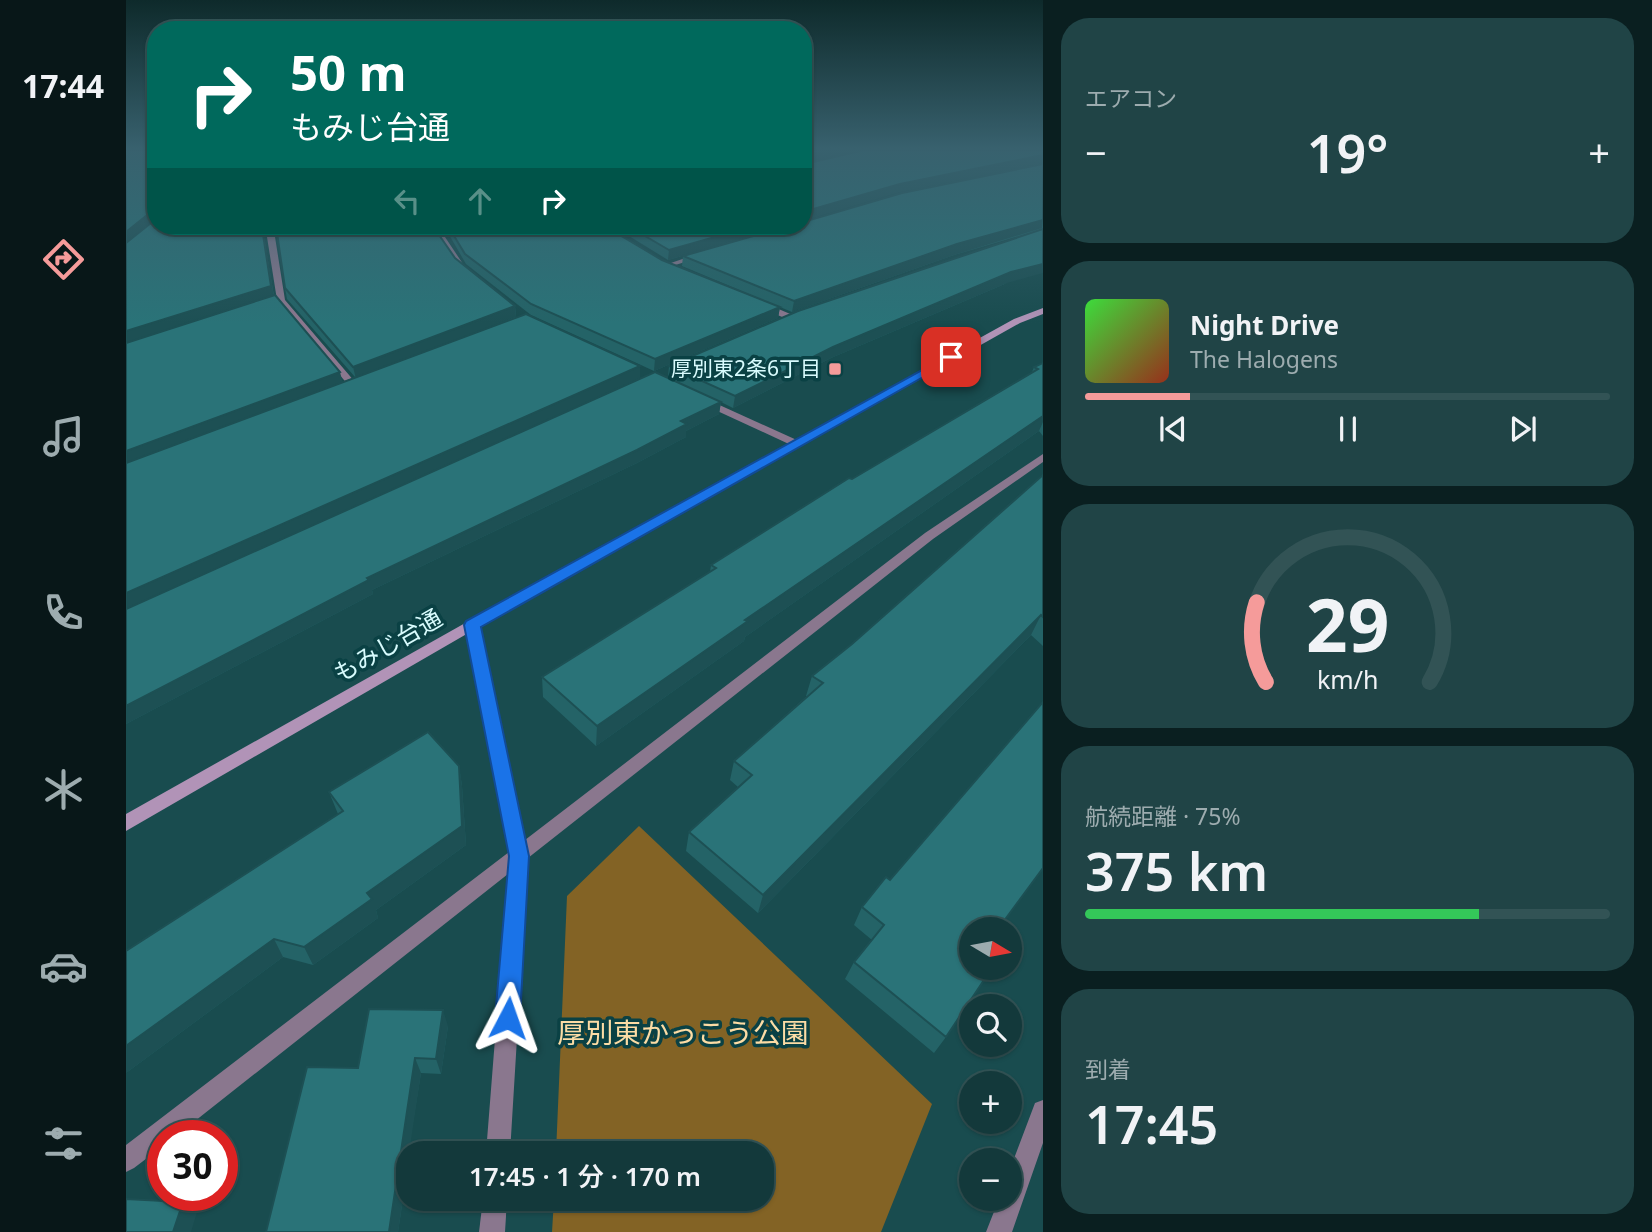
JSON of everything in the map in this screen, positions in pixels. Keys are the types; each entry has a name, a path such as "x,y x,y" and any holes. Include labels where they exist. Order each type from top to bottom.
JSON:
{"street":[{"path":"272,235 281,300 352,384"},
{"path":"440,235 461,268 472,276"},
{"path":"669,265 707,254"},
{"path":"658,260 681,271"},
{"path":"268,304 281,300"},
{"path":"755,302 792,318"},
{"name":"もみじ台通","path":"126,823 795,443 1017,321 1043,311"},
{"path":"779,324 805,314"},
{"path":"340,389 365,380"},
{"path":"689,394 795,443"},
{"path":"126,1160 929,536 1043,457"},
{"path":"472,625 519,856 499,1141"},
{"path":"999,1232 1043,1111"},
{"path":"492,1232 494,1211"}],"green space":[{"name":"厚別東かっこう公園","path":"639,826 932,1104 881,1232 552,1232 553,1211 774,1211 774,1141 557,1141 567,896"}],"building":[{"path":"126,207 147,207 147,215 126,232"},
{"path":"853,207 1043,207 1043,220 957,244 794,301 683,256 757,235 812,235 812,219"},
{"path":"147,226 147,235 263,235 271,286 126,331 126,243"},
{"path":"1043,229 1043,264 1011,272 833,347 735,396 669,366 798,311"},
{"path":"277,235 439,235 455,258 515,306 353,367 285,288"},
{"path":"453,235 620,235 662,260 780,307 655,359 531,304 465,254"},
{"path":"643,235 722,235 669,250"},
{"path":"275,295 340,372 126,451 126,343"},
{"path":"526,314 640,366 126,593 126,463"},
{"path":"1043,363 1043,416 745,620 748,621 597,726 542,677 716,568 711,565 849,478 852,479 1038,369 1034,367"},
{"path":"655,372 721,402 681,421 687,424 637,450 367,578 369,580 126,706 126,609"},
{"path":"1043,475 1043,617 1041,615 763,895 689,832 752,775 734,761 823,683 812,676 852,644"},
{"path":"1043,702 1043,868 1007,917 959,917 959,980 984,980 975,994 959,994 959,1018 946,1037 854,962 884,925 862,907 886,877 890,880"},
{"path":"428,732 459,766 462,826 367,893 372,899 304,947 274,939 126,1046 126,951 343,811 329,792"},
{"path":"369,1009 443,1010 436,1059 415,1058 403,1141 396,1141 396,1185 389,1232 266,1232 307,1067 358,1068"},
{"path":"126,1199 147,1200 147,1211 180,1211 173,1232 126,1232"}],"place":[{"name":"厚別東2条6丁目","path":"835,369"}],"route":[{"path":"508,1018 519,856 472,625 951,357"}]}
